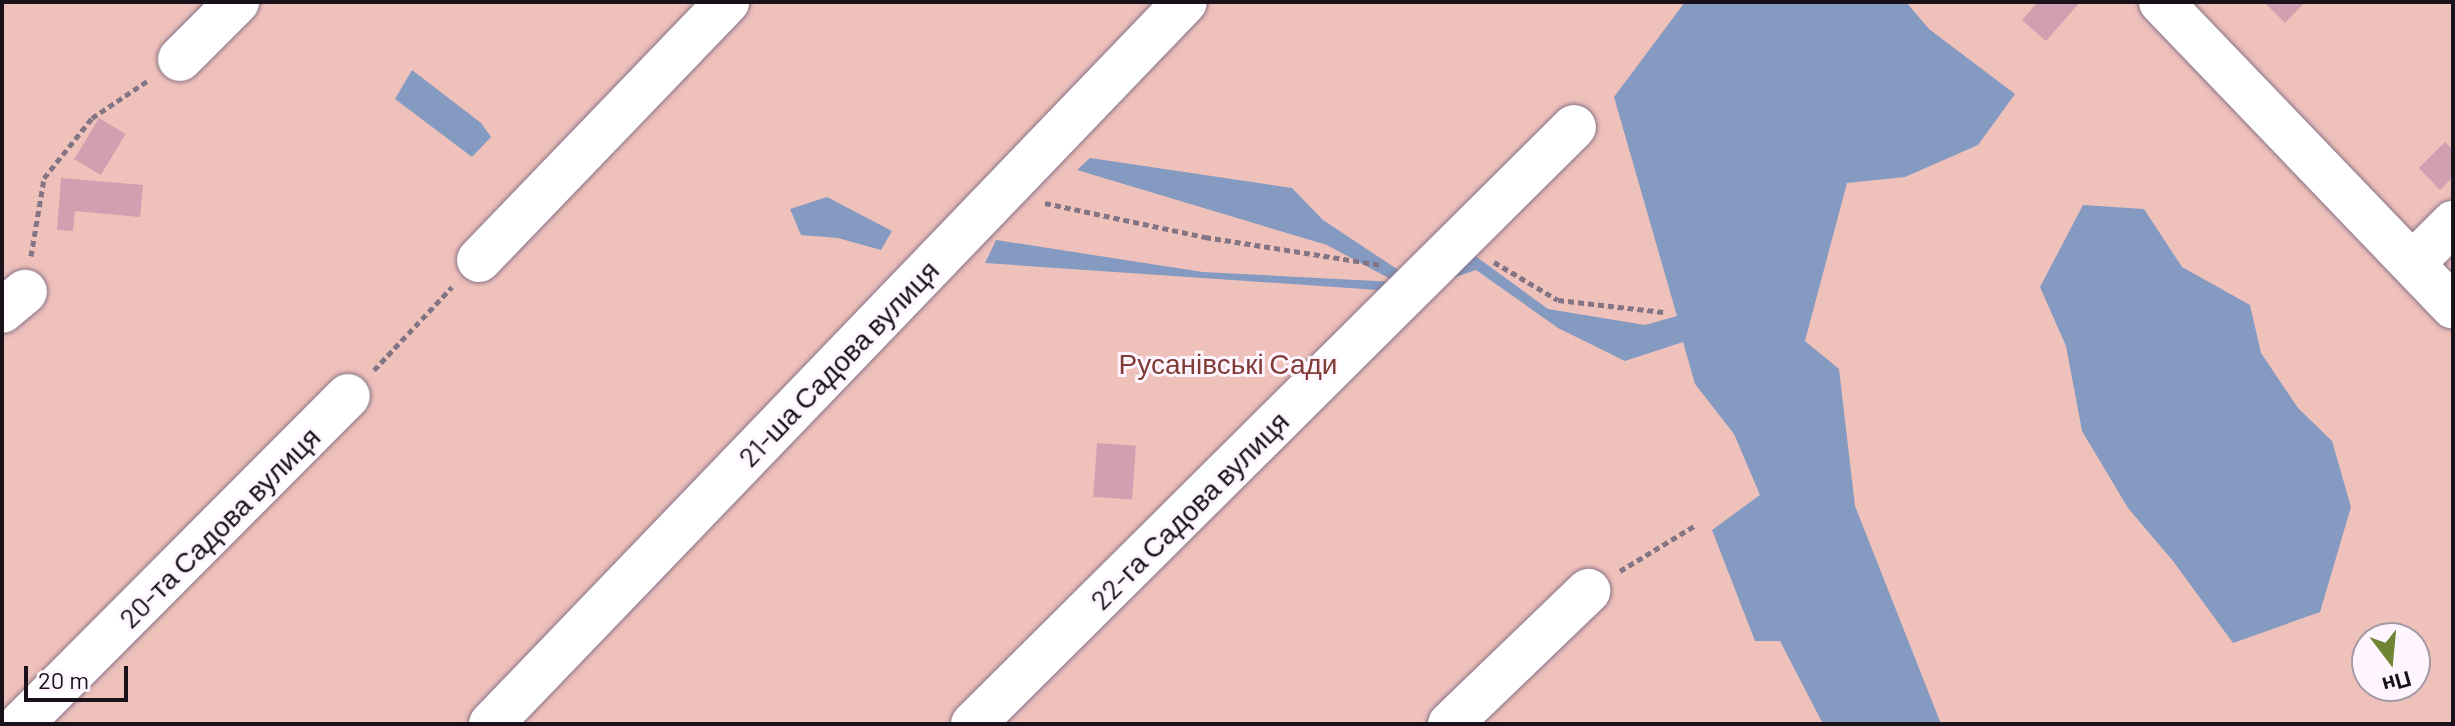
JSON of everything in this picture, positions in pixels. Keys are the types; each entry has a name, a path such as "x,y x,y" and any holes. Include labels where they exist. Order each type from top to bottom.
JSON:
{"street":[{"path":"180,59 237,2"},
{"path":"479,260 727,2"},
{"name":"21-ша Садова вулиця","path":"491,724 1185,2"},
{"path":"2173,6 2453,306"},
{"name":"22-га Садова вулиця","path":"973,724 1574,127"},
{"path":"2413,263 2453,223"},
{"name":"20-та Садова вулиця","path":"21,724 348,396"},
{"path":"1450,724 1588,591"}],"path":[{"path":"13,302 44,178 92,118 180,59"},
{"path":"1001,194 1205,237 1360,264"},
{"path":"1459,241 1558,300 1663,312"},
{"path":"386,357 434,306"},
{"path":"1588,591 1694,526"}],"green space":[{"name":"Русанівські Сади","path":"2,2 2453,2 2453,724 2,724"}],"water":[{"path":"1685,2 1906,2 1929,29 2015,94 1978,145 1905,177 1847,183 1805,341 1839,369 1855,506 1941,724 1823,724 1780,641 1755,641 1712,530 1760,495 1734,434 1695,384 1683,342 1625,361 1558,328 1476,270 1391,299 1378,290 985,263 996,240 1203,272 1396,282 1327,245 1077,170 1090,158 1292,188 1323,220 1412,279 1474,255 1548,309 1645,325 1677,316 1614,97"},
{"path":"412,70 481,123 491,137 472,157 395,99"},
{"path":"827,197 892,231 881,250 838,238 801,235 790,209"},
{"path":"2083,205 2144,209 2182,267 2250,305 2261,353 2298,408 2332,441 2351,507 2320,612 2233,643 2173,561 2128,508 2082,431 2066,346 2040,287"}],"building":[{"path":"2038,2 2080,2 2046,41 2022,20"},
{"path":"2264,2 2305,2 2285,23"},
{"path":"99,118 126,134 101,175 74,159"},
{"path":"2445,142 2453,150 2453,177 2440,190 2419,168"},
{"path":"61,178 143,185 140,217 75,211 73,231 57,230"},
{"path":"1097,443 1136,446 1132,500 1093,497"}]}
